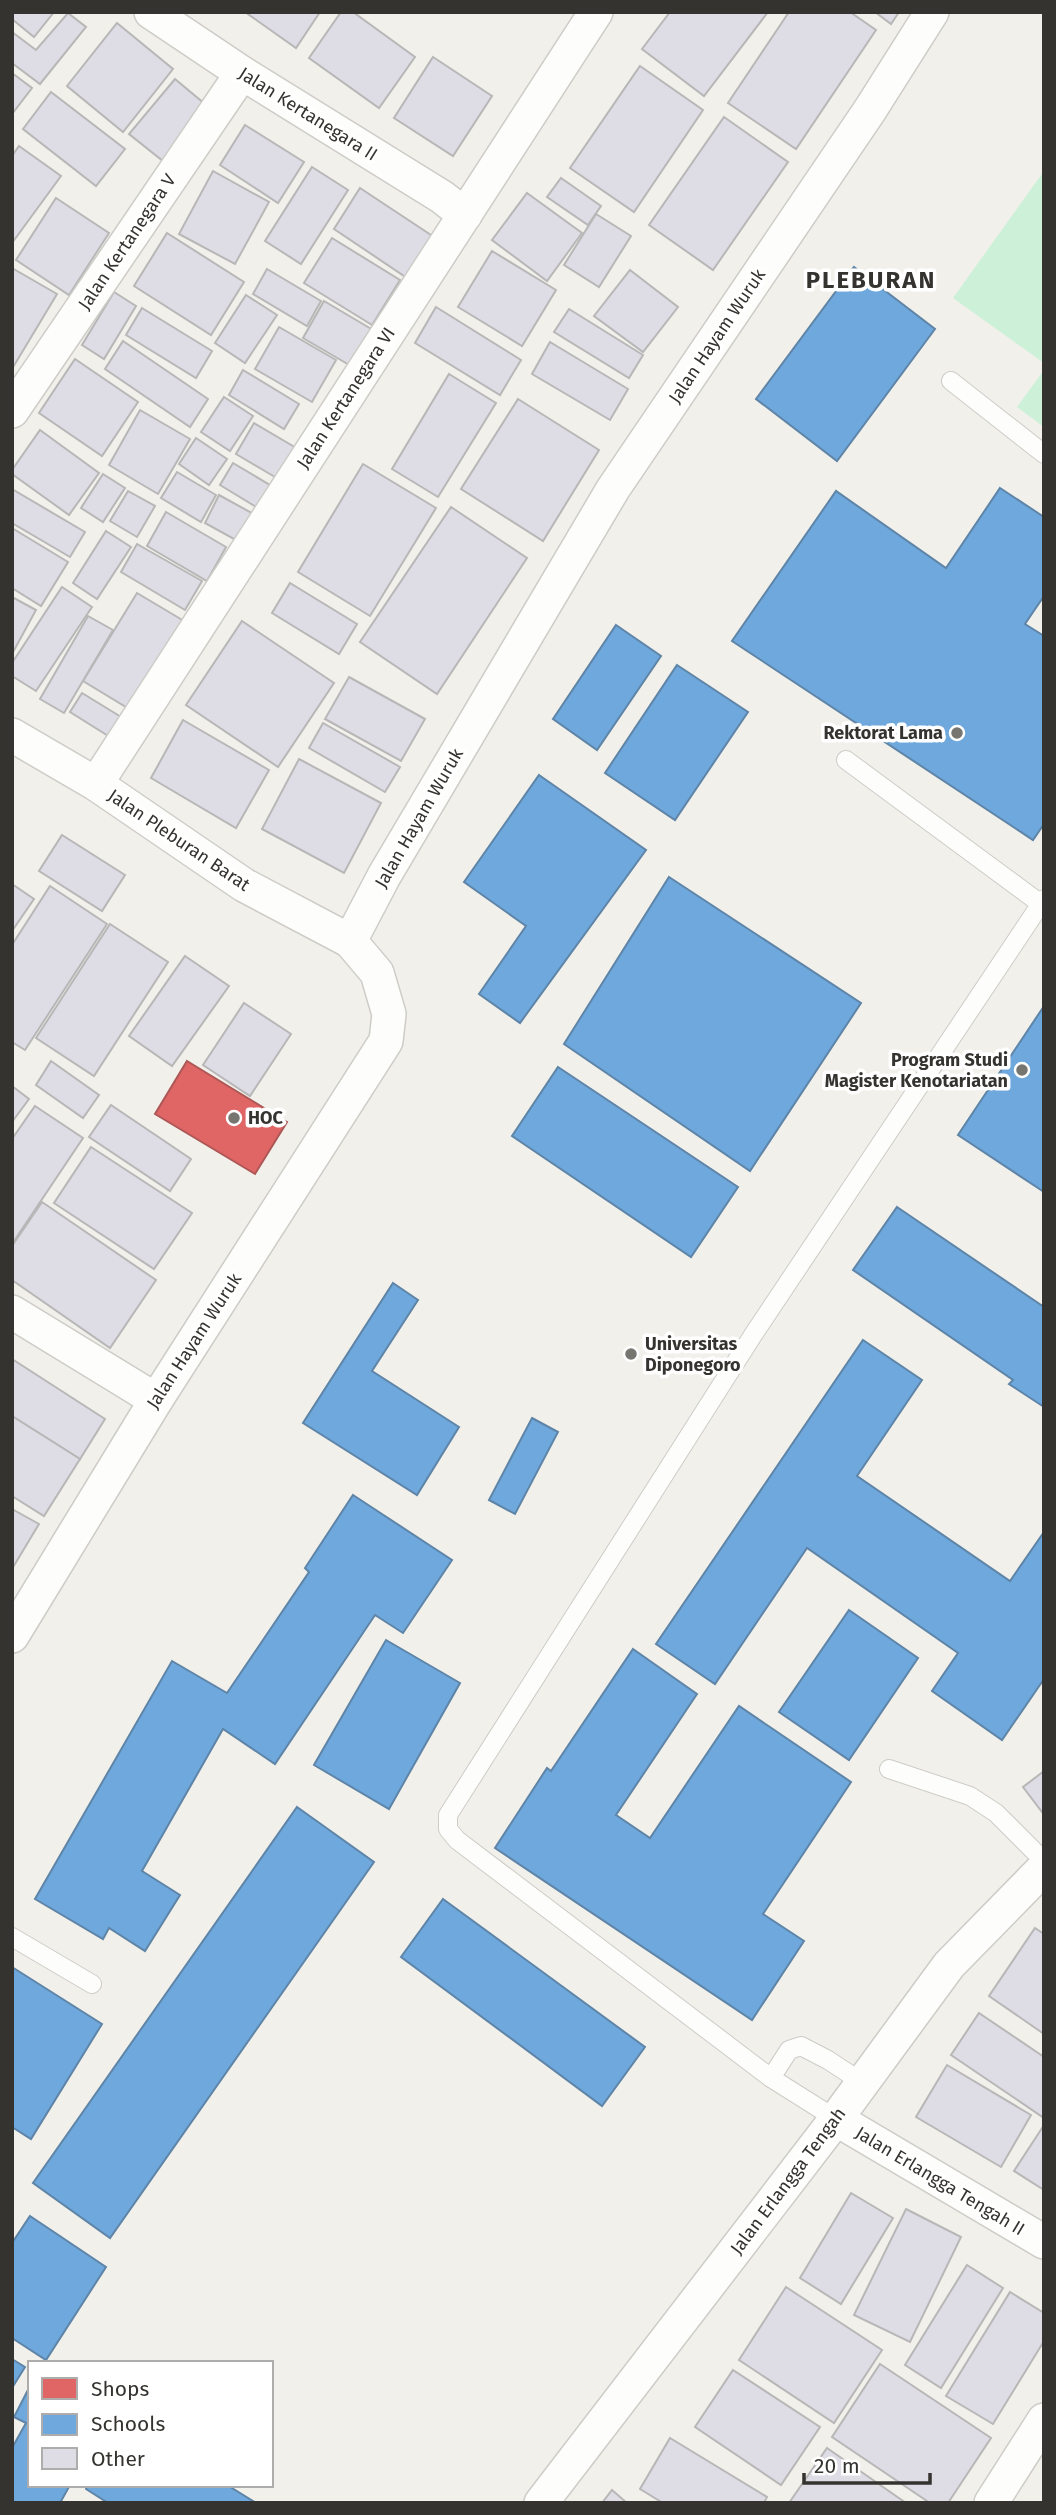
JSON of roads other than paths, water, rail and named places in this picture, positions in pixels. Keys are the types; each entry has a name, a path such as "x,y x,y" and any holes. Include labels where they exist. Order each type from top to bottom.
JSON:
{"street":[{"name":"Jalan Kertanegara II","path":"151,12 242,73 442,197 466,215"},
{"name":"Jalan Kertanegara VI","path":"96,784 596,12"},
{"name":"Jalan Hayam Wuruk","path":"12,1636 156,1400 386,1041 389,1014 377,973 350,941 384,876 613,489 870,110 932,12"},
{"name":"Jalan Kertanegara V","path":"12,411 242,73"},
{"name":"Jalan Pleburan Barat","path":"12,735 96,784 244,885 350,941"},
{"path":"12,1312 156,1400"},
{"name":"Jalan Erlangga Tengah","path":"541,2503 836,2119 949,1965 1044,1868"},
{"name":"Jalan Erlangga Tengah II","path":"836,2119 1044,2242"},
{"path":"1000,2499 1044,2420"}],"lane":[{"path":"951,381 1044,454"},
{"path":"836,2119 771,2078 457,1840 448,1829 448,1815 753,1335 1042,902 846,760"},
{"path":"890,1769 970,1796 996,1814 1044,1861"},
{"path":"12,1937 92,1984"},
{"path":"771,2078 789,2050 801,2046 863,2082"}],"place":[{"name":"Rektorat Lama","path":"957,733"},
{"name":"Program Studi Magister Kenotariatan","path":"1022,1070"},
{"name":"HOC","path":"234,1118"},
{"name":"Universitas Diponegoro","path":"631,1354"}],"district":[{"name":"PLEBURAN","path":"871,280"}]}
